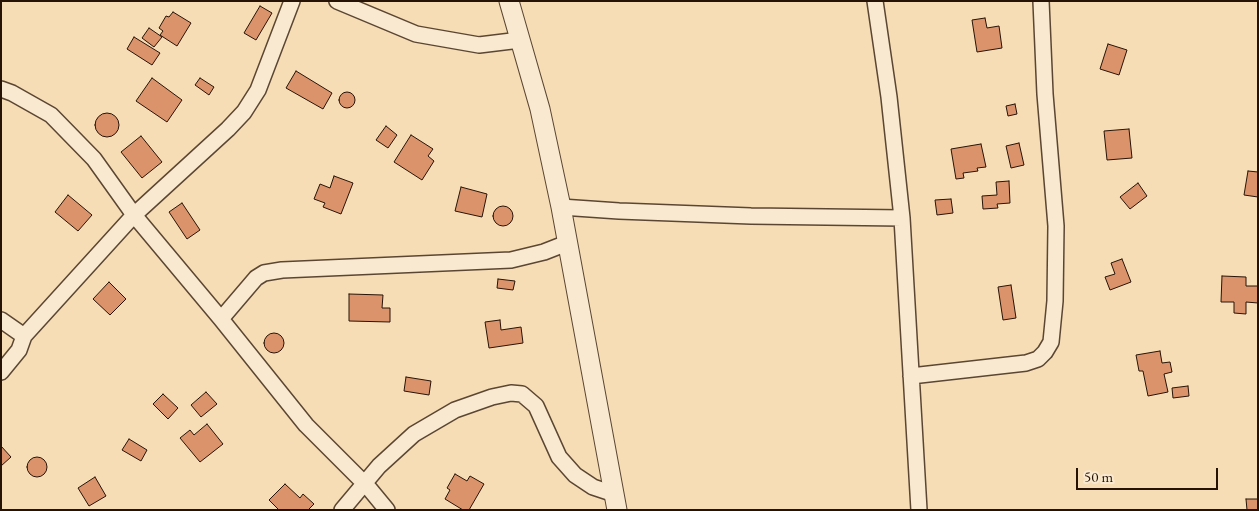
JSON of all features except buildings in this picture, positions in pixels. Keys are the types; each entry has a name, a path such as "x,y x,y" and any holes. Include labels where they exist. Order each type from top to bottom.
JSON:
{"street":[{"path":"1,372 18,350 24,336 134,215 244,112 258,90 292,1"},
{"path":"337,1 416,34 479,45 520,40"},
{"path":"509,1 540,109 616,502"},
{"path":"875,1 889,97 902,218 919,510"},
{"path":"911,376 1026,362 1038,359 1051,342 1055,301 1056,226 1045,94 1041,1"},
{"path":"1,89 12,93 51,115 94,159 134,215 306,425 364,482 387,510"},
{"path":"560,207 751,216 902,218"},
{"path":"221,319 256,278 264,273 282,270 511,260 544,252 567,243"},
{"path":"1,320 24,336"},
{"path":"342,510 379,466 414,434 455,410 492,397 511,393 522,394 536,406 560,458 575,475 616,502"}]}
